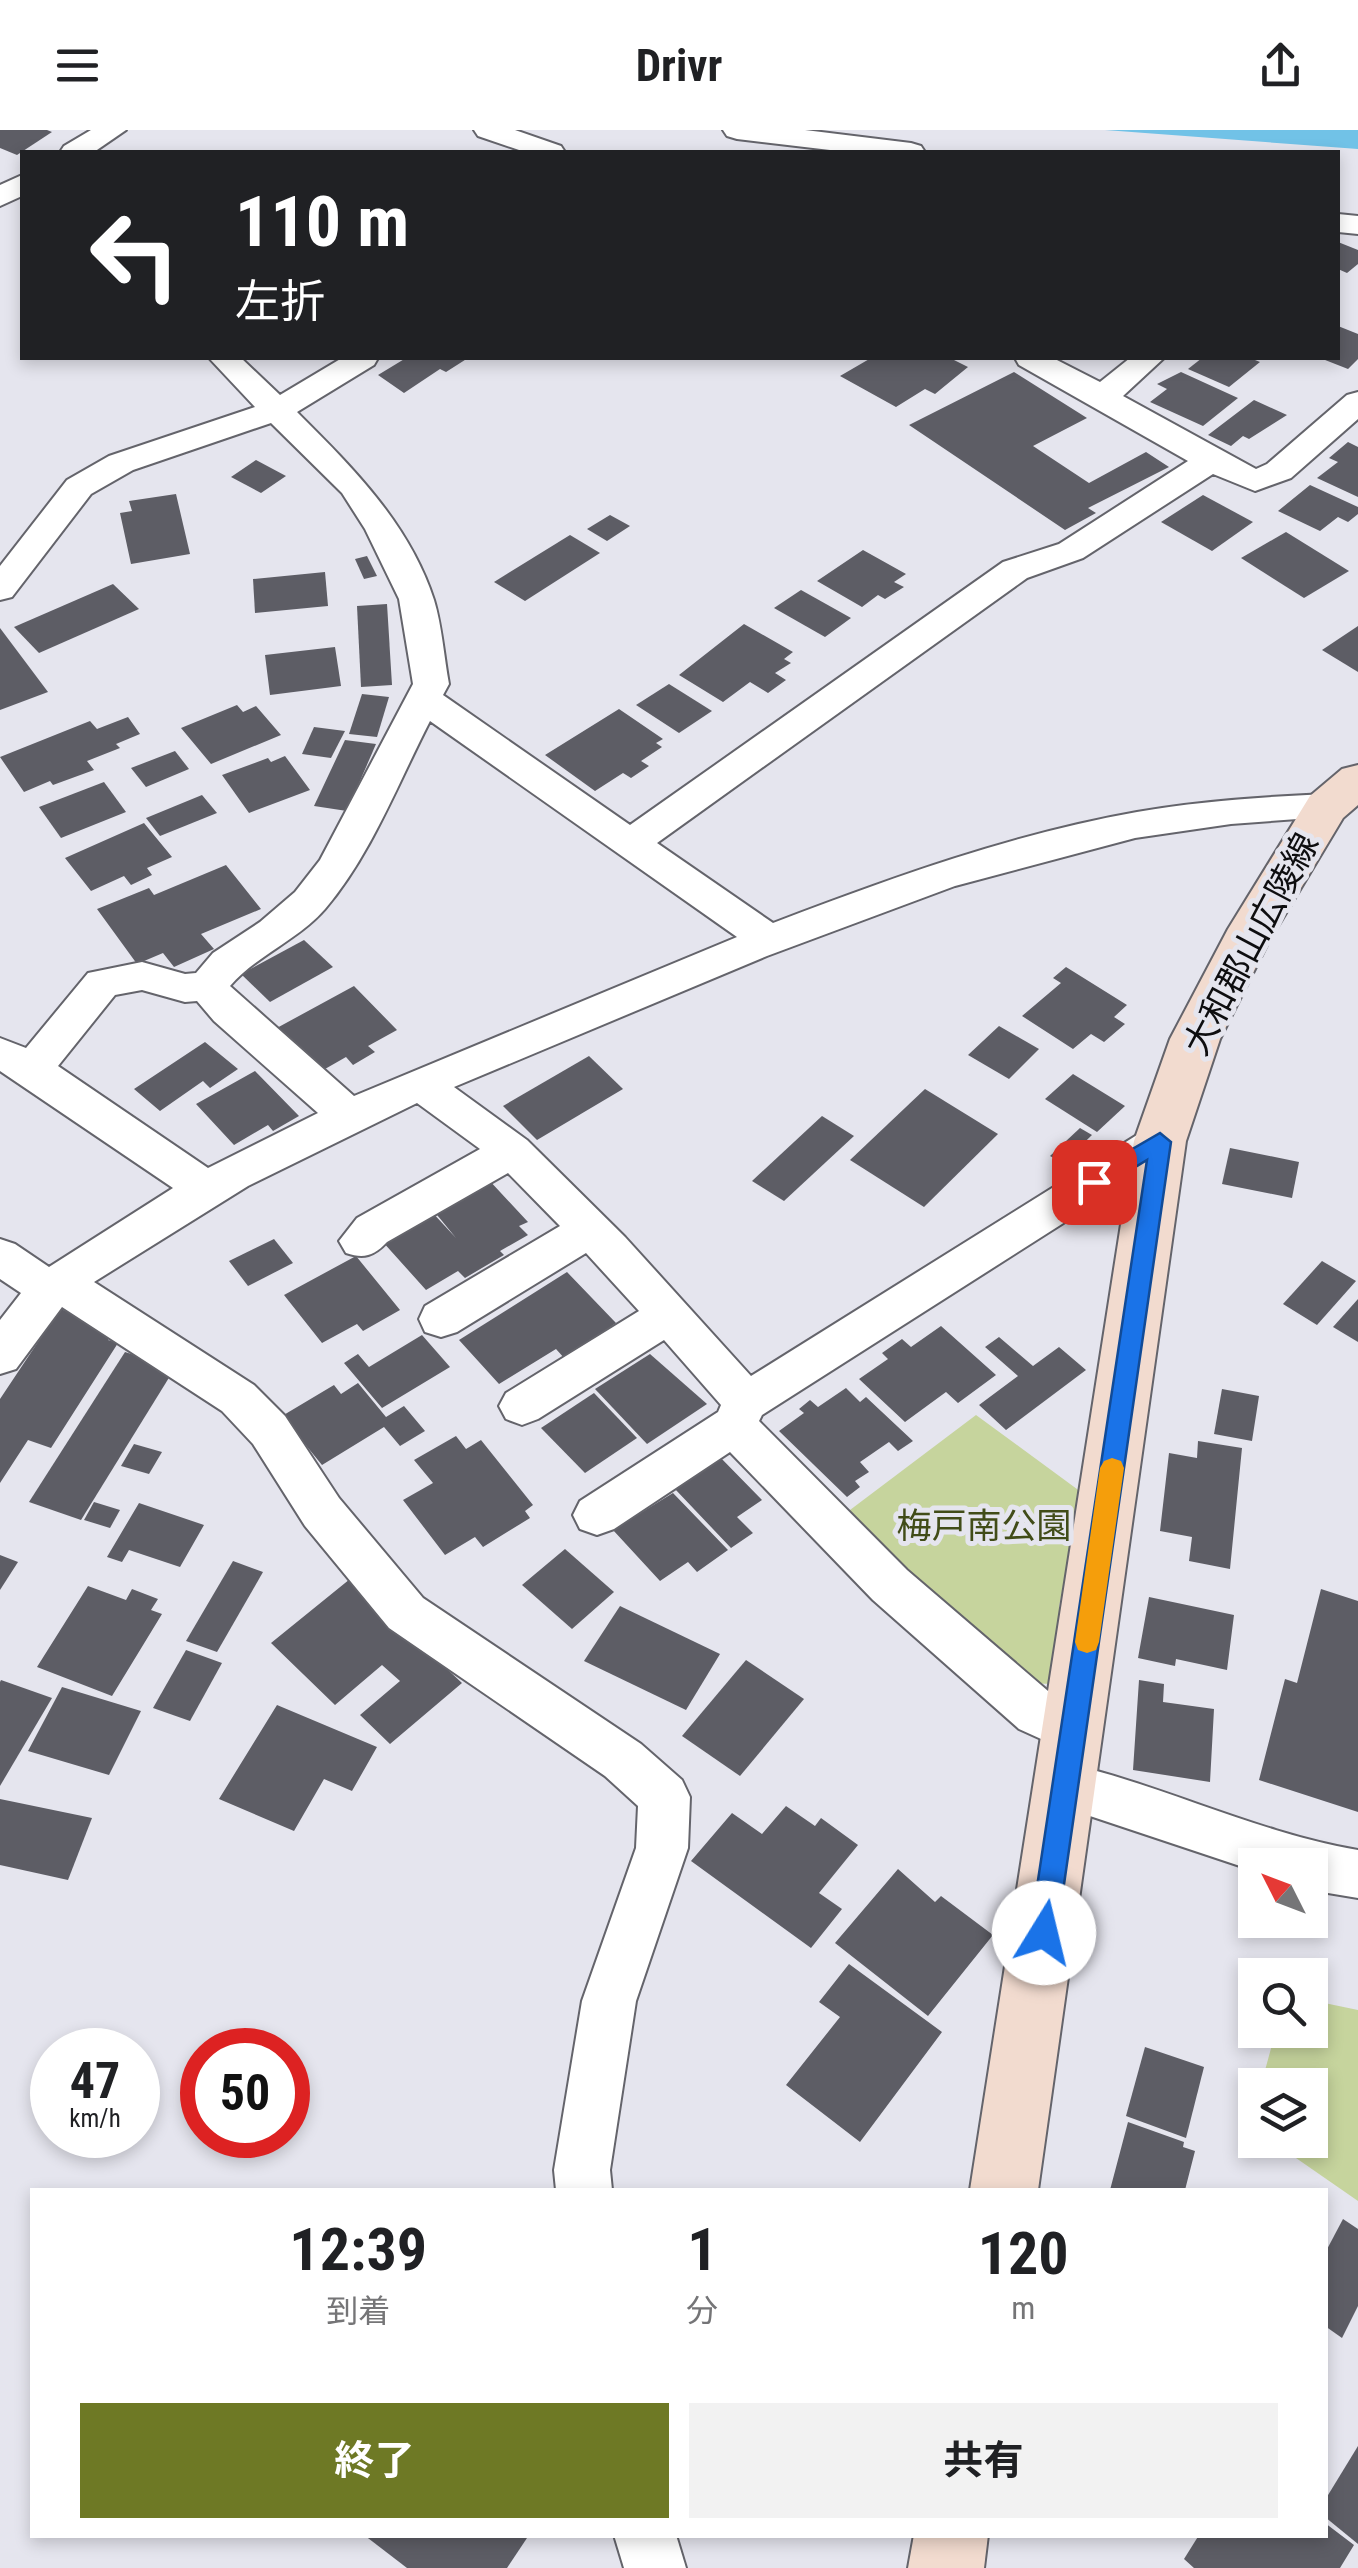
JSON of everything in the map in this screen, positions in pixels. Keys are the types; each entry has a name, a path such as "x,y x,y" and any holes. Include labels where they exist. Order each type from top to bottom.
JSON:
{"main road":[{"name":"大和郡山広陵線","path":"1004,2188 1160,1142 1195,1040 1245,941 1342,793"},
{"path":"946,2568 951,2538"}],"street":[{"path":"77,150 112,130"},
{"path":"488,130 544,150"},
{"path":"736,130 895,150"},
{"path":"204,1188 16,1061 102,983 142,976 185,988 207,986 227,963 274,932 318,890 336,866 431,684 416,599 382,529 354,487 280,408 226,360"},
{"path":"0,589 80,487 120,463 280,408 360,360"},
{"path":"1034,360 1255,481 1279,471 1358,402"},
{"path":"1104,395 1148,360"},
{"path":"631,844 1015,570 1072,551 1212,460"},
{"path":"425,700 768,940"},
{"path":"0,1356 54,1287 204,1188 346,1114 768,940 991,860 1196,813 1272,806 1342,793"},
{"path":"207,986 228,1011 346,1114"},
{"path":"422,1085 512,1151 590,1229 669,1315 740,1414 890,1586 1038,1714 1072,1730"},
{"path":"598,1516 740,1414 1160,1142"},
{"path":"361,1241 372,1230 512,1151"},
{"path":"441,1319 590,1229"},
{"path":"0,1256 34,1280 74,1292 238,1398 270,1430 322,1512 406,1614 622,1760 664,1797 662,1848 610,2001 582,2170 584,2188"},
{"path":"522,1406 669,1315"},
{"path":"1066,1786 1108,1796 1257,1848"},
{"path":"1328,1869 1358,1874"},
{"path":"646,2538 655,2568"}],"green space":[{"name":"梅戸南公園","path":"976,1415 1081,1492 1059,1607 1068,1616 1052,1684 1025,1683 846,1513"},
{"path":"1328,2004 1358,2010 1358,2201 1296,2158 1328,2158 1328,2068 1266,2068 1271,2048 1328,2048"}],"water":[{"path":"1105,130 1358,130 1358,149"}],"building":[{"path":"0,130 52,132 17,155 0,148"},
{"path":"1340,243 1358,250 1358,264 1347,273 1340,270"},
{"path":"1340,327 1358,334 1358,359 1348,369 1325,360 1340,360"},
{"path":"403,360 465,360 446,372 440,369 404,393 378,375"},
{"path":"868,360 954,360 968,367 935,394 925,389 896,407 840,376"},
{"path":"1199,360 1260,362 1229,387 1188,369"},
{"path":"1014,372 1087,418 1033,446 1089,483 1146,452 1169,467 1088,508 1096,513 1065,530 909,425"},
{"path":"1181,372 1238,398 1203,426 1150,402 1167,389 1157,384"},
{"path":"1254,400 1287,415 1231,446 1208,435"},
{"path":"1348,442 1358,447 1358,497 1317,478 1338,462 1329,458"},
{"path":"256,460 286,476 261,493 231,477"},
{"path":"1310,485 1358,507 1358,514 1348,522 1338,517 1320,531 1278,511"},
{"path":"176,494 190,554 131,564 120,513 132,511 129,501"},
{"path":"1203,495 1253,522 1212,551 1161,522"},
{"path":"610,515 630,526 607,541 587,529"},
{"path":"1286,532 1349,571 1304,598 1241,558"},
{"path":"570,535 600,553 525,601 494,582"},
{"path":"863,550 906,574 894,582 904,587 885,599 878,595 862,607 817,581"},
{"path":"367,556 377,576 364,579 355,559"},
{"path":"325,572 328,606 255,613 253,579"},
{"path":"113,584 139,609 39,653 14,627"},
{"path":"801,590 851,618 825,637 774,608"},
{"path":"387,604 392,685 361,687 357,606"},
{"path":"744,624 793,652 784,659 791,663 775,673 786,680 768,693 750,682 723,702 679,675"},
{"path":"1358,626 1358,672 1322,650"},
{"path":"0,628 48,692 0,710"},
{"path":"335,647 341,686 270,695 265,655"},
{"path":"669,684 712,711 679,733 636,705"},
{"path":"362,694 389,697 377,737 349,734"},
{"path":"237,705 243,712 256,706 281,735 211,764 181,728"},
{"path":"619,709 663,739 656,743 662,747 641,761 649,766 631,778 623,773 595,791 545,755"},
{"path":"128,717 140,734 116,744 120,748 87,761 94,770 53,785 50,781 24,792 0,757 90,721 97,729"},
{"path":"314,727 345,731 331,758 302,754"},
{"path":"345,740 376,744 347,811 314,806"},
{"path":"175,751 189,769 146,787 131,768"},
{"path":"285,756 310,790 249,813 222,775"},
{"path":"104,782 126,812 61,838 39,807"},
{"path":"202,795 217,813 160,836 146,818"},
{"path":"144,823 172,857 147,868 152,875 131,885 124,876 91,891 65,858"},
{"path":"226,865 261,909 201,934 214,949 174,967 163,953 137,964 97,909 149,888 154,895"},
{"path":"304,940 333,967 270,1002 241,974"},
{"path":"1066,967 1127,1005 1114,1017 1125,1024 1104,1042 1091,1034 1073,1049 1022,1016 1061,983 1053,978"},
{"path":"354,986 397,1030 368,1046 375,1052 353,1065 346,1057 318,1073 275,1029"},
{"path":"999,1026 1039,1049 1009,1079 968,1055"},
{"path":"205,1042 238,1069 210,1088 203,1081 160,1111 134,1089"},
{"path":"589,1056 623,1089 537,1140 503,1106"},
{"path":"255,1071 299,1116 273,1131 268,1125 234,1145 196,1104"},
{"path":"1073,1074 1125,1106 1097,1132 1045,1099"},
{"path":"925,1089 998,1134 924,1207 850,1160"},
{"path":"822,1116 854,1136 784,1201 752,1181"},
{"path":"1080,1128 1092,1135 1063,1163 1050,1156"},
{"path":"1230,1148 1299,1162 1292,1198 1222,1184"},
{"path":"488,1179 528,1222 519,1226 528,1235 465,1278 458,1271 426,1290 382,1241 431,1211 456,1238 433,1210"},
{"path":"274,1239 293,1263 248,1286 229,1261"},
{"path":"356,1256 400,1310 363,1331 357,1324 322,1343 284,1295"},
{"path":"1322,1261 1356,1281 1317,1325 1283,1304"},
{"path":"567,1272 616,1323 565,1359 556,1349 499,1384 459,1340"},
{"path":"1358,1299 1358,1342 1333,1327"},
{"path":"60,1309 116,1326 108,1340 118,1343 51,1448 28,1440 0,1483 0,1399"},
{"path":"941,1326 996,1375 958,1403 946,1392 905,1422 859,1379 888,1359 882,1353 902,1339 911,1347"},
{"path":"422,1335 450,1367 382,1408 344,1363 358,1354 369,1367"},
{"path":"999,1337 1033,1366 1059,1347 1086,1370 1006,1430 979,1405 1018,1376 985,1347"},
{"path":"125,1352 175,1368 81,1520 29,1502"},
{"path":"650,1354 707,1404 647,1444 595,1389"},
{"path":"358,1383 386,1417 404,1406 425,1431 400,1446 384,1427 322,1465 282,1416 334,1385 341,1394"},
{"path":"846,1388 860,1402 866,1397 913,1441 898,1451 889,1442 860,1462 869,1472 855,1481 860,1487 847,1497 779,1431 804,1413 799,1409 810,1400 818,1407"},
{"path":"1222,1389 1259,1396 1252,1441 1214,1434"},
{"path":"594,1393 637,1438 585,1473 541,1428"},
{"path":"456,1436 466,1449 481,1440 533,1505 525,1511 530,1518 483,1547 475,1537 445,1555 403,1500 433,1483 414,1460"},
{"path":"1198,1441 1242,1448 1230,1569 1189,1561 1192,1537 1160,1531 1169,1453 1197,1458"},
{"path":"134,1444 162,1452 149,1474 121,1466"},
{"path":"717,1454 762,1500 737,1517 753,1533 731,1548 675,1489 701,1472 697,1468"},
{"path":"673,1493 728,1550 697,1572 688,1562 660,1581 613,1530"},
{"path":"94,1502 120,1510 110,1528 84,1520"},
{"path":"139,1503 204,1525 180,1567 129,1550 122,1562 107,1557"},
{"path":"565,1549 614,1592 572,1629 522,1585"},
{"path":"0,1555 18,1562 0,1590"},
{"path":"233,1561 263,1572 217,1652 186,1641"},
{"path":"350,1579 462,1683 390,1744 360,1715 400,1681 382,1665 335,1705 271,1643"},
{"path":"88,1586 126,1600 132,1589 158,1599 151,1610 162,1614 112,1696 37,1667"},
{"path":"1321,1589 1358,1601 1358,1812 1259,1780 1285,1679 1297,1683"},
{"path":"1149,1597 1234,1615 1227,1670 1176,1659 1175,1666 1138,1658"},
{"path":"620,1606 720,1654 686,1710 584,1661"},
{"path":"186,1650 222,1663 190,1721 153,1708"},
{"path":"746,1660 804,1699 740,1776 682,1736"},
{"path":"1139,1680 1164,1684 1163,1702 1214,1709 1210,1782 1133,1770"},
{"path":"0,1682 52,1698 0,1786"},
{"path":"62,1687 141,1711 109,1775 28,1751"},
{"path":"277,1705 377,1747 352,1791 324,1779 294,1831 219,1799"},
{"path":"0,1799 92,1818 68,1880 0,1865"},
{"path":"786,1806 815,1826 821,1818 858,1845 819,1893 842,1909 811,1948 691,1861 732,1813 762,1834"},
{"path":"898,1869 935,1902 941,1896 993,1935 928,2016 835,1943"},
{"path":"849,1964 942,2032 860,2142 786,2085 840,2017 819,2002"},
{"path":"1145,2047 1204,2067 1186,2138 1126,2116"},
{"path":"1128,2122 1184,2142 1183,2147 1195,2151 1186,2188 1111,2188"},
{"path":"1343,2219 1358,2229 1358,2306 1342,2338 1328,2328 1328,2247"},
{"path":"1358,2446 1358,2544 1328,2519 1328,2495"},
{"path":"1328,2525 1354,2545 1340,2568 1194,2568 1184,2559 1197,2538 1328,2538"},
{"path":"368,2538 527,2538 507,2568 407,2568"}],"slow traffic":[{"path":"1087,1642 1112,1468"}],"route":[{"path":"1044,1933 1160,1142 1094,1182"}]}
